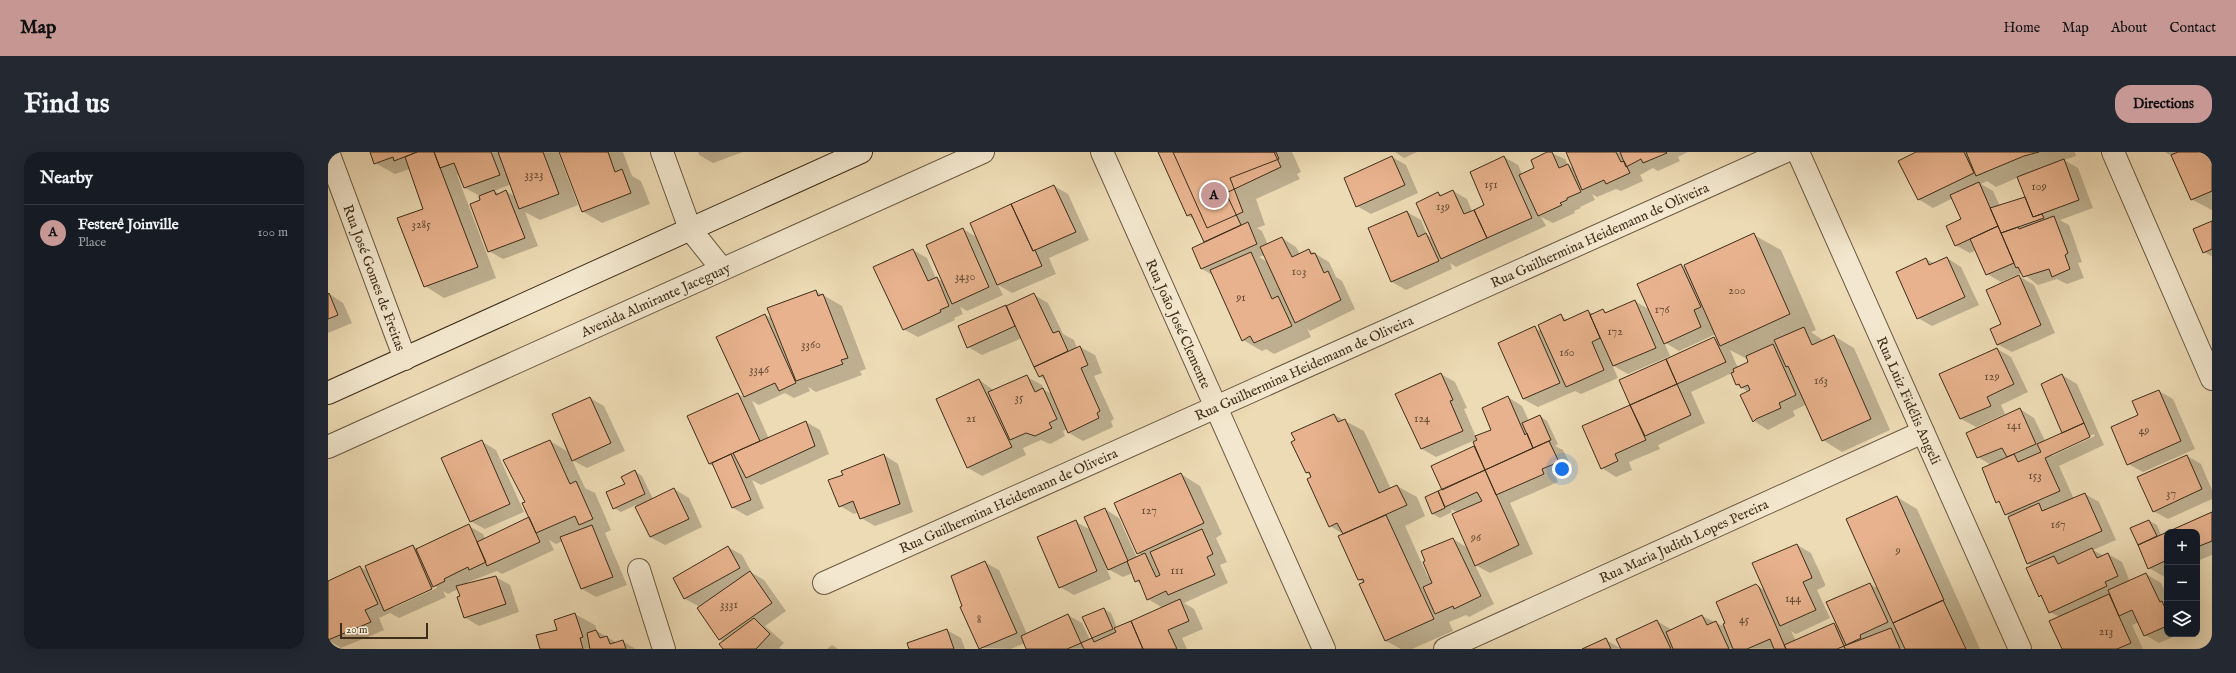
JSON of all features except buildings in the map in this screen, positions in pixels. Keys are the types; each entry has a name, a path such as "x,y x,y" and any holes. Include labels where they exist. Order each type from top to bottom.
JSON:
{"street":[{"name":"Rua José Gomes de Freitas","path":"328,152 404,359"},
{"path":"662,152 690,229 722,270"},
{"path":"328,393 861,152"},
{"name":"Avenida Almirante Jaceguay","path":"328,447 983,152"},
{"name":"Rua João José Clemente","path":"1102,152 1324,649"},
{"name":"Rua Guilhermina Heidemann de Oliveira","path":"824,582 1784,152"},
{"name":"Rua Luiz Fidélis Angeli","path":"1798,152 2020,649"},
{"path":"2113,152 2212,379"},
{"name":"Rua Maria Judith Lopes Pereira","path":"1445,649 1923,432"},
{"path":"639,570 664,649"}],"place":[{"name":"Festerê Joinville","path":"1214,195"}]}
